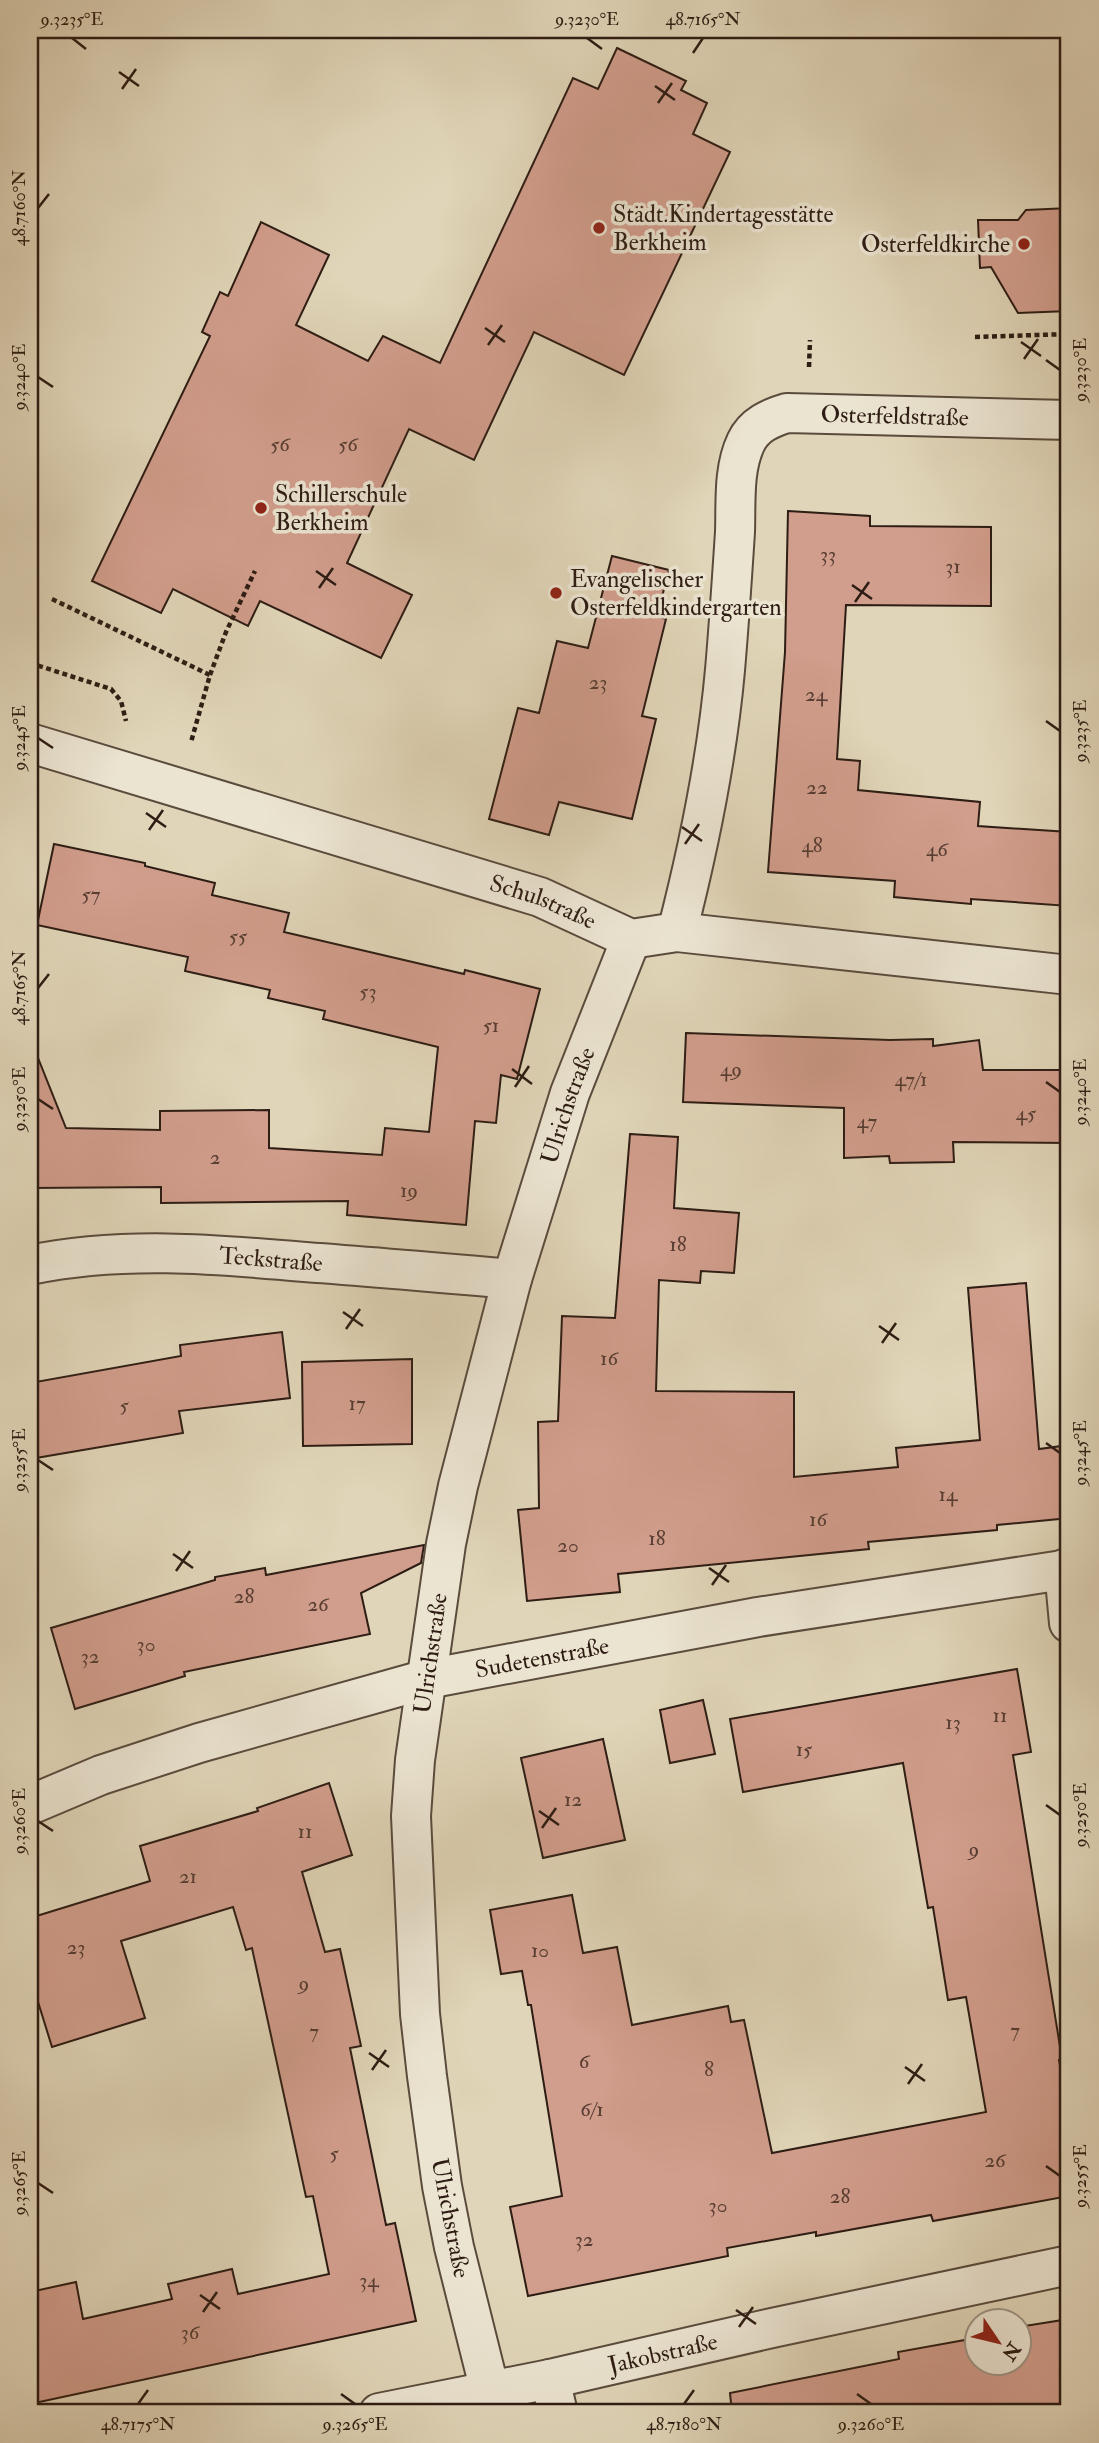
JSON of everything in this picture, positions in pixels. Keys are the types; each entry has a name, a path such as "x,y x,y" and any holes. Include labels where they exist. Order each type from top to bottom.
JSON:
{"street":[{"name":"Osterfeldstraße","path":"677,932 704,817 717,733 725,674 740,456 746,440 757,426 788,413 1069,420"},
{"name":"Schulstraße","path":"30,743 540,897 631,939"},
{"path":"631,939 677,932 1069,975"},
{"name":"Ulrichstraße","path":"490,2391 454,2247 442,2186 420,2014 411,1816 415,1760 446,1544 458,1486 512,1279 570,1093 631,939"},
{"name":"Teckstraße","path":"30,1265 57,1259 128,1252 197,1254 512,1279"},
{"path":"1067,1569 1069,1623"},
{"name":"Sudetenstraße","path":"30,1805 101,1775 199,1743 427,1679 758,1617 1067,1569"},
{"name":"Jakobstraße","path":"379,2413 490,2391 554,2396 772,2328 1069,2265"}],"path":[{"path":"975,337 1069,334"},
{"path":"176,786 210,675 226,632 255,571"},
{"path":"52,599 210,675"},
{"path":"30,663 102,685 117,695 128,729 135,774"}],"building":[{"path":"617,48 686,81 681,90 707,103 693,134 730,152 624,375 534,332 474,460 409,429 347,563 412,595 381,658 260,601 248,626 173,589 161,613 92,581 210,336 202,332 220,292 228,296 261,222 329,255 296,325 368,361 383,336 440,363 573,78 598,89"},
{"name":"Osterfeldkirche","path":"1069,208 1069,311 1018,313 991,267 980,268 978,220 1018,220 1026,210"},
{"path":"788,511 870,516 870,526 991,527 991,606 846,605 837,759 860,761 858,790 980,802 978,826 1069,832 1069,906 971,899 971,904 894,897 895,881 768,872 785,652"},
{"name":"Evangelischer Osterfeldkindergarten","path":"612,556 669,570 657,616 666,619 642,716 656,719 632,819 559,802 549,835 489,819 518,708 539,713 557,641 588,648"},
{"path":"54,844 145,863 145,866 215,883 212,895 289,913 284,932 464,974 465,970 540,989 517,1079 501,1075 496,1123 475,1121 466,1225 347,1215 348,1201 161,1203 161,1187 30,1188 32,1043 66,1128 160,1130 160,1111 269,1110 269,1148 382,1155 385,1128 429,1132 438,1047 323,1019 325,1011 268,998 270,990 185,971 188,957 37,925"},
{"path":"686,1033 933,1039 933,1046 979,1040 983,1070 1069,1070 1069,1143 953,1142 954,1162 890,1163 889,1156 844,1158 844,1108 683,1102"},
{"path":"630,1134 678,1137 674,1208 739,1213 734,1273 701,1271 700,1283 659,1280 656,1391 794,1392 794,1477 898,1467 896,1448 980,1440 968,1288 1026,1283 1039,1449 1069,1445 1069,1518 997,1525 997,1530 868,1542 869,1549 618,1574 620,1592 527,1601 518,1510 539,1508 538,1422 558,1421 562,1316 615,1318"},
{"path":"282,1332 290,1398 179,1411 183,1433 30,1459 30,1383 181,1356 180,1345"},
{"path":"412,1359 412,1444 303,1446 302,1362"},
{"path":"424,1545 421,1563 361,1593 370,1634 184,1672 185,1676 75,1709 51,1628 215,1580 215,1577 265,1568 266,1575"},
{"path":"1017,1669 1031,1752 1013,1755 1062,2059 1059,2060 1069,2115 1069,2196 933,2221 931,2215 816,2236 816,2232 727,2248 728,2256 528,2296 510,2207 562,2196 531,2005 528,2005 522,1971 501,1974 490,1910 572,1895 583,1953 617,1947 632,2025 728,2006 731,2022 744,2020 772,2153 986,2112 966,1997 948,2000 933,1907 928,1908 903,1763 743,1792 730,1719"},
{"path":"703,1700 715,1754 670,1763 660,1710"},
{"path":"603,1739 625,1840 543,1858 521,1758"},
{"path":"329,1783 352,1855 302,1872 325,1952 340,1949 361,2046 350,2048 386,2225 395,2223 416,2321 30,2404 30,2292 76,2282 83,2319 172,2299 168,2284 232,2269 238,2294 329,2274 313,2196 306,2197 252,1948 246,1950 233,1907 121,1941 145,2018 52,2047 30,1976 30,1918 150,1881 140,1846 258,1811 257,1808"},
{"path":"1069,2319 1069,2404 1013,2413 732,2413 730,2393 899,2359 898,2352 962,2341 962,2376 1032,2376 1032,2325"}],"place":[{"name":"Städt.Kindertagesstätte Berkheim","path":"599,228"},
{"name":"Osterfeldkirche","path":"1024,244"},
{"name":"Schillerschule Berkheim","path":"261,508"},
{"name":"Evangelischer Osterfeldkindergarten","path":"556,593"}]}
